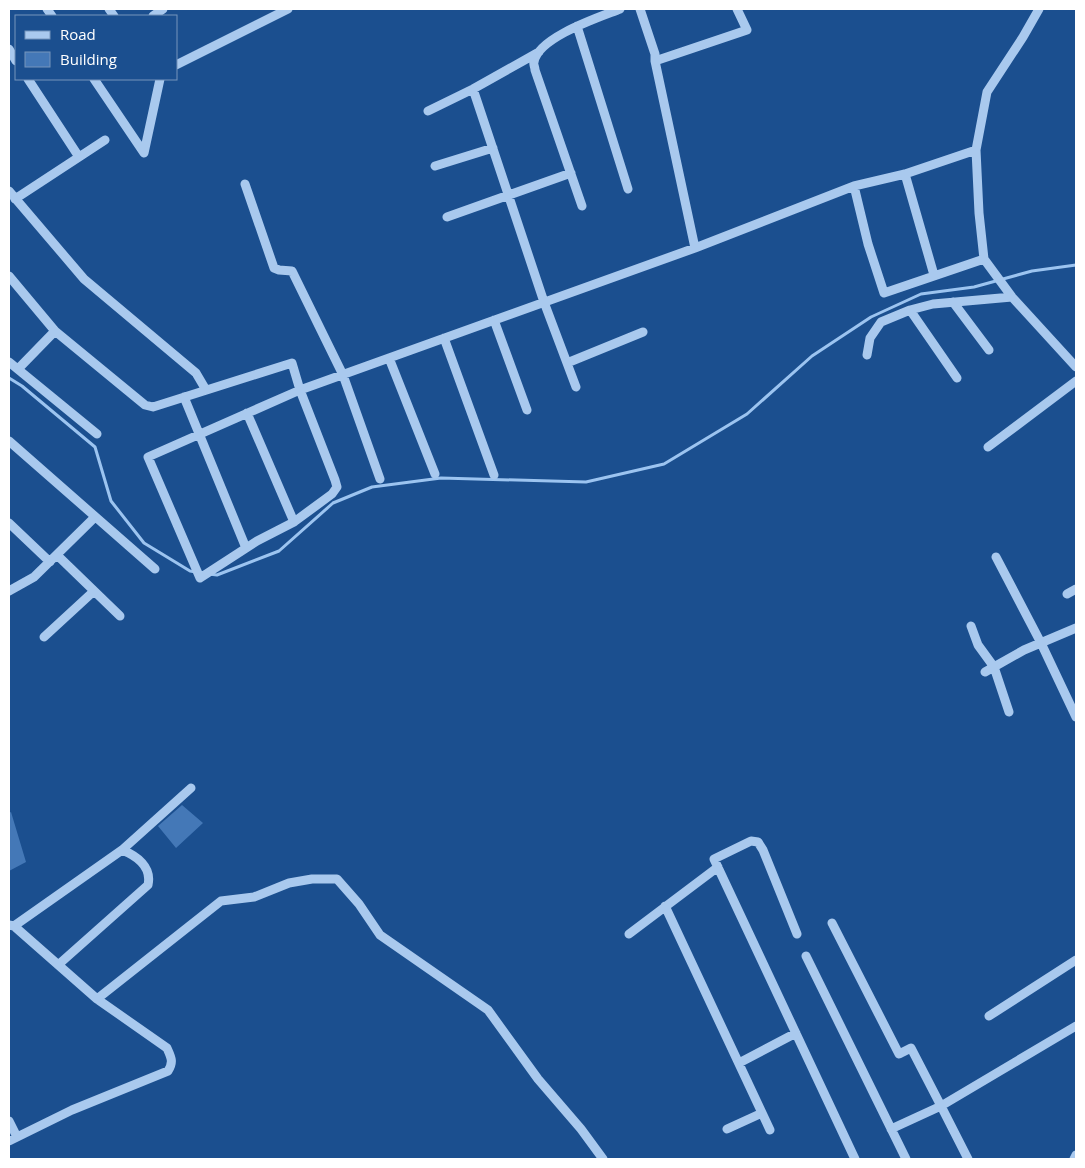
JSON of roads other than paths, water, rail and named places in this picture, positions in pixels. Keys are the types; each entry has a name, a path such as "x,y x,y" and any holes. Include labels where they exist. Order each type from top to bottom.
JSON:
{"street":[{"path":"178,63 288,9"},
{"path":"428,111 473,89 540,52 567,30 620,9"},
{"path":"640,9 655,54 695,248"},
{"path":"655,61 747,30 737,9"},
{"path":"1039,9 987,92 976,150 979,212 986,263 1012,296 1076,367"},
{"path":"577,26 628,189"},
{"path":"540,52 534,62 535,70 582,206"},
{"path":"29,80 79,157"},
{"path":"95,80 144,153 160,80"},
{"path":"473,89 544,302 576,387"},
{"path":"105,140 12,195 84,279 196,373 206,390"},
{"path":"435,166 492,148"},
{"path":"9,276 55,331 145,405 152,407 292,362 300,390 336,486 332,494 294,522 246,548 200,578 148,457 300,390 695,248 854,186 905,174 976,150"},
{"path":"447,217 571,173"},
{"path":"905,174 934,275"},
{"path":"245,184 274,268 292,271 342,375 380,479"},
{"path":"854,186 868,244 884,293 934,275 986,263"},
{"path":"867,355 870,338 881,322 910,310 932,304 1012,296"},
{"path":"953,302 989,350"},
{"path":"910,310 957,378"},
{"path":"494,320 527,410"},
{"path":"18,369 55,331"},
{"path":"568,363 644,332"},
{"path":"444,338 494,475"},
{"path":"390,358 435,474"},
{"path":"9,362 97,434"},
{"path":"988,446 1076,381"},
{"path":"184,397 246,548"},
{"path":"247,413 294,522"},
{"path":"9,441 154,569"},
{"path":"9,591 34,577 95,517"},
{"path":"9,523 94,591 120,616"},
{"path":"996,558 1041,642 1076,717"},
{"path":"1067,594 1076,589"},
{"path":"44,637 94,591"},
{"path":"971,626 978,645 994,667 1010,712"},
{"path":"985,672 1041,642 1076,628"},
{"path":"9,1121 13,1139 72,1110 168,1071 172,1066 172,1059 167,1048 97,999 11,926 122,850 191,788"},
{"path":"797,934 758,842 751,840 714,859 855,1159"},
{"path":"58,966 148,885 150,877 144,865 132,854 122,850"},
{"path":"629,934 718,867"},
{"path":"97,999 221,901 254,898 289,883 312,879 337,879 359,904 380,935 488,1010 538,1079 581,1129 603,1159"},
{"path":"666,906 770,1130"},
{"path":"832,923 899,1054 911,1048 968,1159"},
{"path":"806,956 906,1159"},
{"path":"989,1016 1076,960"},
{"path":"891,1128 940,1106 1076,1026"},
{"path":"739,1063 796,1033"},
{"path":"728,1129 762,1113"},
{"path":"1074,1159 1076,1155"}],"waterway":[{"path":"209,574 217,575 279,551 333,503 372,487 441,478 586,482 664,464 747,414 812,356 871,317 921,294 974,287 1032,271 1076,265"},
{"path":"9,378 22,386 95,447 111,501 144,543 190,571 196,572"}]}
